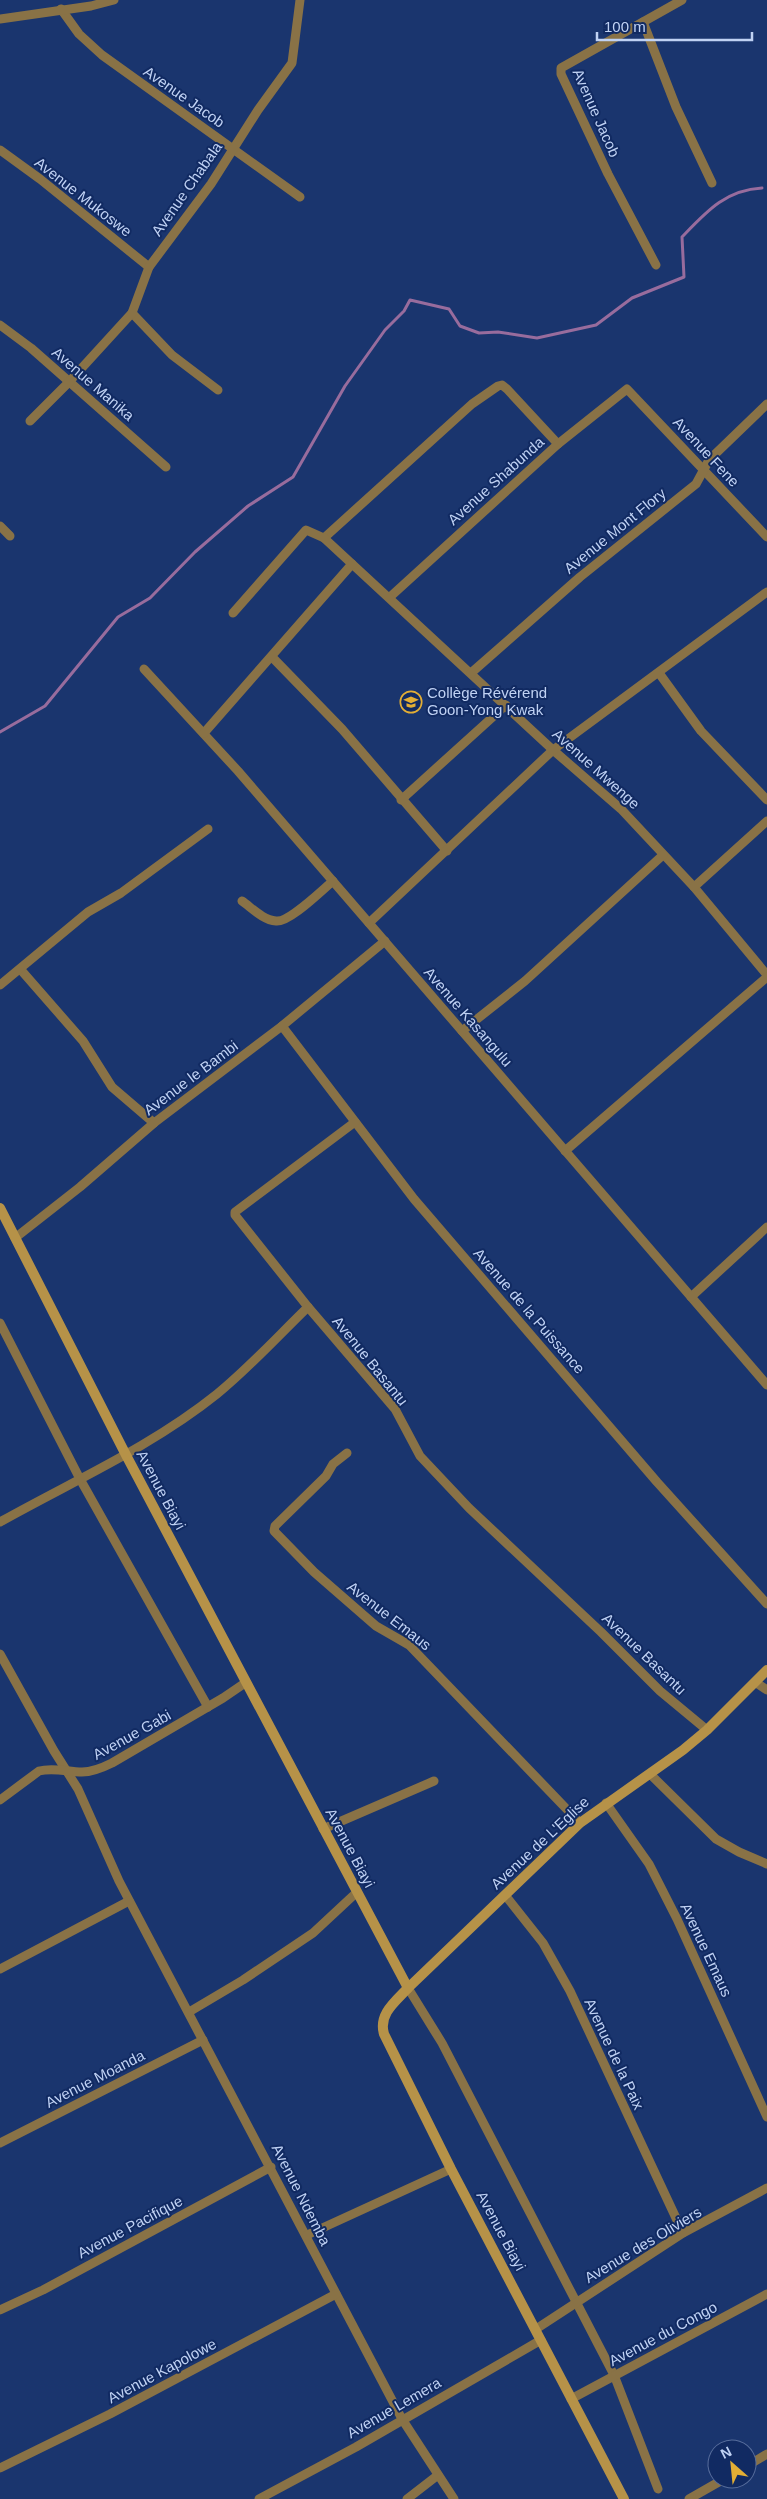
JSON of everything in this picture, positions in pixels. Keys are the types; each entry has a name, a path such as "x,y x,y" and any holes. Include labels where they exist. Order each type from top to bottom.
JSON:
{"street":[{"path":"0,19 114,0"},
{"name":"Avenue Chabala","path":"30,421 69,382 132,313 149,267 211,184 232,148 292,63 300,0"},
{"name":"Avenue Jacob","path":"656,265 608,174 561,68 565,64 682,0"},
{"name":"Avenue Jacob","path":"61,10 80,34 102,55 300,197"},
{"path":"643,22 676,107 712,183"},
{"name":"Avenue Mukoswe","path":"0,150 40,179 149,267"},
{"path":"132,313 172,355 218,390"},
{"name":"Avenue Manika","path":"2,329 69,382 166,467"},
{"path":"233,613 306,530 324,538 472,404 498,386 502,385 507,389 558,444"},
{"name":"Avenue Shabunda","path":"390,597 558,444 624,390"},
{"name":"Avenue Fene","path":"624,390 630,390 704,472 767,537"},
{"name":"Avenue Mont Flory","path":"471,673 580,577 696,484 714,455 767,404"},
{"path":"0,526 10,536"},
{"name":"Avenue Mwenge","path":"324,538 390,597 553,750 621,809 694,887 767,976"},
{"path":"204,733 352,564"},
{"path":"369,923 553,750 659,674 767,592"},
{"path":"272,657 342,729 401,800 447,850"},
{"name":"Avenue Kasangulu","path":"144,669 204,733 333,881 767,1385"},
{"path":"659,674 701,731 767,800"},
{"path":"401,800 506,706"},
{"path":"694,887 767,822"},
{"path":"0,985 21,970 88,912 121,893 208,829"},
{"path":"462,1031 525,981 664,854"},
{"path":"242,901 265,918 278,922 289,918 333,881"},
{"name":"Avenue le Bambi","path":"15,1238 87,1182 154,1123 282,1026 385,941"},
{"path":"21,970 83,1041 112,1087 154,1123"},
{"path":"565,1151 767,976"},
{"name":"Avenue de la Puissance","path":"282,1026 414,1199 657,1482 767,1604"},
{"name":"Avenue Basantu","path":"355,1122 234,1213 308,1307 395,1409 420,1456 457,1495 660,1691 706,1730"},
{"name":"Avenue Biayi","path":"0,1208 245,1683 408,1988 387,2011 382,2027 451,2169 624,2499"},
{"path":"692,1297 767,1227"},
{"path":"0,1522 126,1455 218,1393 308,1307"},
{"path":"0,1323 80,1479 208,1707"},
{"name":"Avenue Emaus","path":"347,1453 333,1464 326,1476 275,1526 274,1531 314,1572 376,1626 409,1645 580,1823"},
{"name":"Avenue Ndemba","path":"0,1654 54,1751 68,1771 91,1812 118,1881 272,2167 402,2419 454,2499"},
{"name":"Avenue de L'Eglise","path":"408,1988 580,1823 650,1774 706,1730 767,1670"},
{"path":"755,1682 767,1690"},
{"name":"Avenue Gabi","path":"0,1800 39,1771 45,1769 94,1771 112,1763 245,1683"},
{"path":"650,1774 716,1839 739,1852 767,1864"},
{"path":"323,1829 434,1781"},
{"name":"Avenue Emaus","path":"606,1803 649,1864 677,1919 767,2117"},
{"path":"189,2012 243,1980 313,1933 356,1893"},
{"name":"Avenue de la Paix","path":"505,1895 543,1943 570,1991 683,2233"},
{"path":"0,1969 129,1901"},
{"path":"408,1988 442,2043 491,2135 575,2303 614,2375 658,2488"},
{"name":"Avenue Moanda","path":"0,2143 203,2040"},
{"name":"Avenue Pacifique","path":"0,2310 42,2290 272,2167"},
{"path":"307,2236 451,2169"},
{"name":"Avenue des Oliviers","path":"536,2328 683,2233 767,2188"},
{"name":"Avenue Kapolowe","path":"0,2468 110,2414 336,2294"},
{"name":"Avenue du Congo","path":"571,2399 767,2294"},
{"name":"Avenue Lemera","path":"259,2499 356,2447 541,2340"},
{"path":"406,2499 438,2474"},
{"path":"689,2499 707,2489"}],"waterway":[{"path":"0,732 45,706 118,617 150,598 195,552 248,506 293,477 345,386 385,330 404,311 410,300 449,309 460,326 479,333 498,332 537,338 596,325 632,298 684,277 682,237 717,204 737,193 762,188"}],"place":[{"name":"Collège Révérend Goon-Yong Kwak","path":"411,702"}]}
